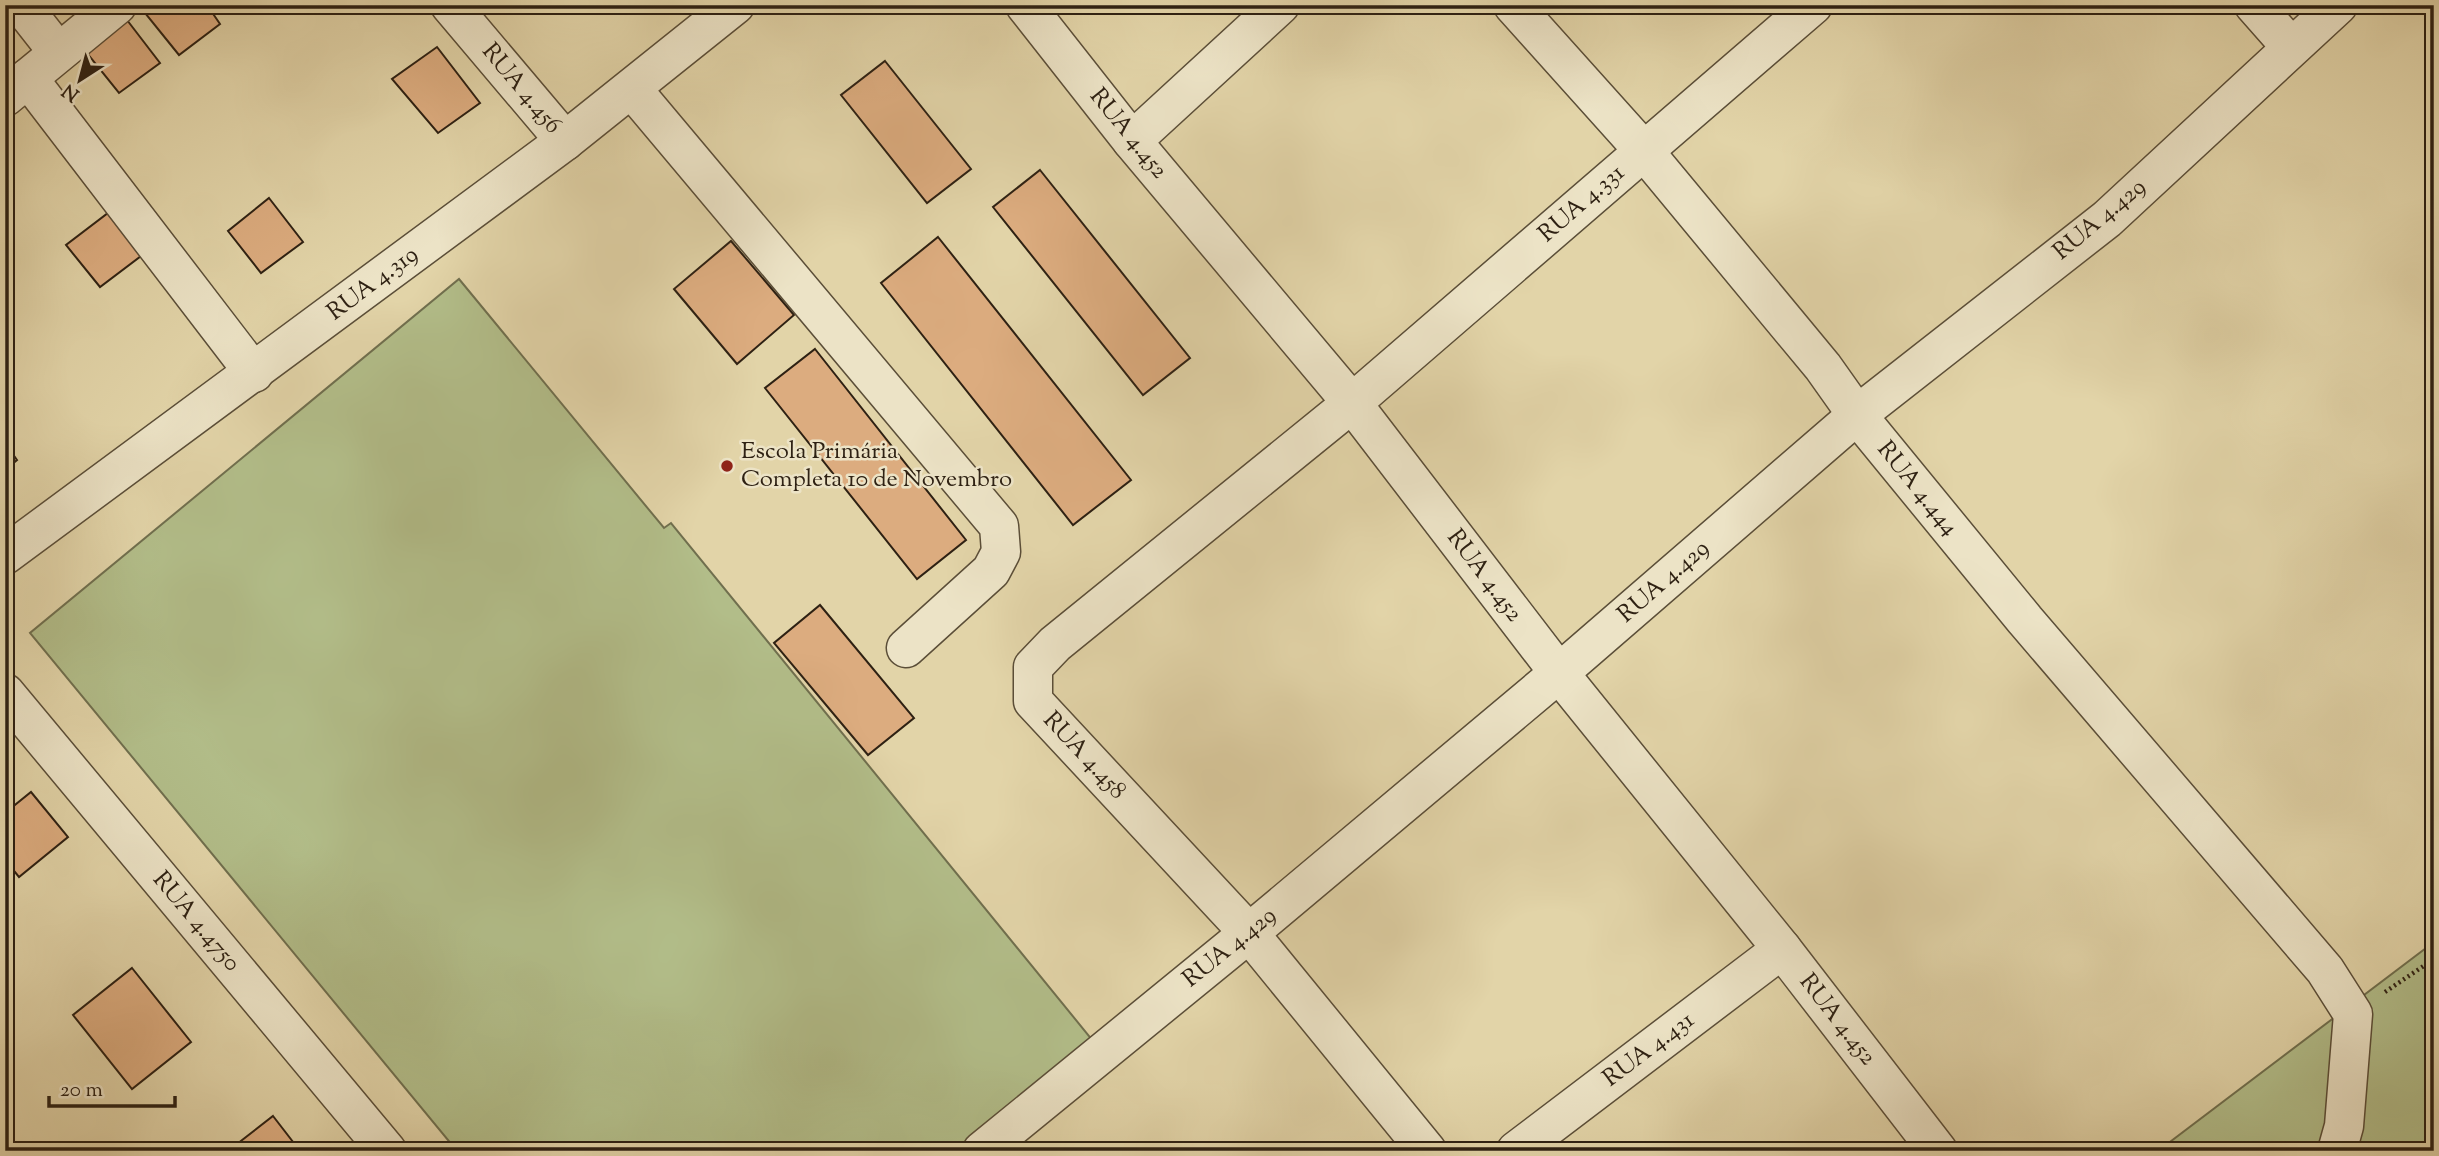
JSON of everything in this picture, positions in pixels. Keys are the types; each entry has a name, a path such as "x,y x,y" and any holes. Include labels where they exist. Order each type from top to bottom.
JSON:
{"street":[{"path":"21,5 58,52"},
{"path":"117,5 17,87 254,373"},
{"name":"RUA 4.456","path":"450,5 565,141"},
{"name":"RUA 4.319","path":"5,555 565,141 735,5"},
{"name":"RUA 4.452","path":"1025,5 1132,141 1352,403 1559,673 1782,949 1938,1151"},
{"path":"1132,141 1280,5"},
{"name":"RUA 4.444","path":"1513,5 1644,151 1823,368 1857,415 2025,620 2325,970 2353,1014"},
{"name":"RUA 4.331","path":"1352,403 1813,5"},
{"path":"2254,5 2291,47"},
{"name":"RUA 4.429","path":"982,1151 1249,933 1559,673 1857,415 2107,219 2338,5"},
{"path":"632,89 999,526 1001,552 991,571 906,648"},
{"name":"RUA 4.458","path":"1352,403 1055,644 1033,667 1033,701 1249,933 1427,1151"},
{"name":"RUA 4.4750","path":"5,693 387,1151"},
{"name":"RUA 4.431","path":"1516,1151 1782,949"},
{"path":"2337,1151 2344,1126 2353,1014"}],"path":[{"path":"2353,1014 2434,959"}],"green space":[{"path":"459,279 664,528 671,523 1102,1052 981,1151 457,1151 30,633"},
{"path":"2434,942 2434,1151 2158,1151"}],"building":[{"path":"156,5 207,5 220,24 179,55 145,13"},
{"path":"127,20 160,63 119,93 86,52"},
{"path":"437,47 480,103 438,133 392,79"},
{"path":"885,61 971,169 927,203 841,95"},
{"path":"1040,170 1190,358 1143,395 993,207"},
{"path":"269,198 303,242 261,273 228,231"},
{"path":"108,213 141,256 100,287 66,245"},
{"path":"938,237 1131,480 1073,525 881,283"},
{"path":"731,241 794,315 737,364 674,289"},
{"path":"815,349 966,540 917,579 765,388"},
{"path":"5,443 17,460 5,470"},
{"path":"820,605 914,718 868,755 774,643"},
{"path":"31,792 68,837 19,877 5,860 5,813"},
{"path":"132,968 191,1042 132,1089 73,1015"},
{"path":"273,1116 300,1151 228,1151"}],"place":[{"name":"Escola Primária Completa 10 de Novembro","path":"727,466"}]}
